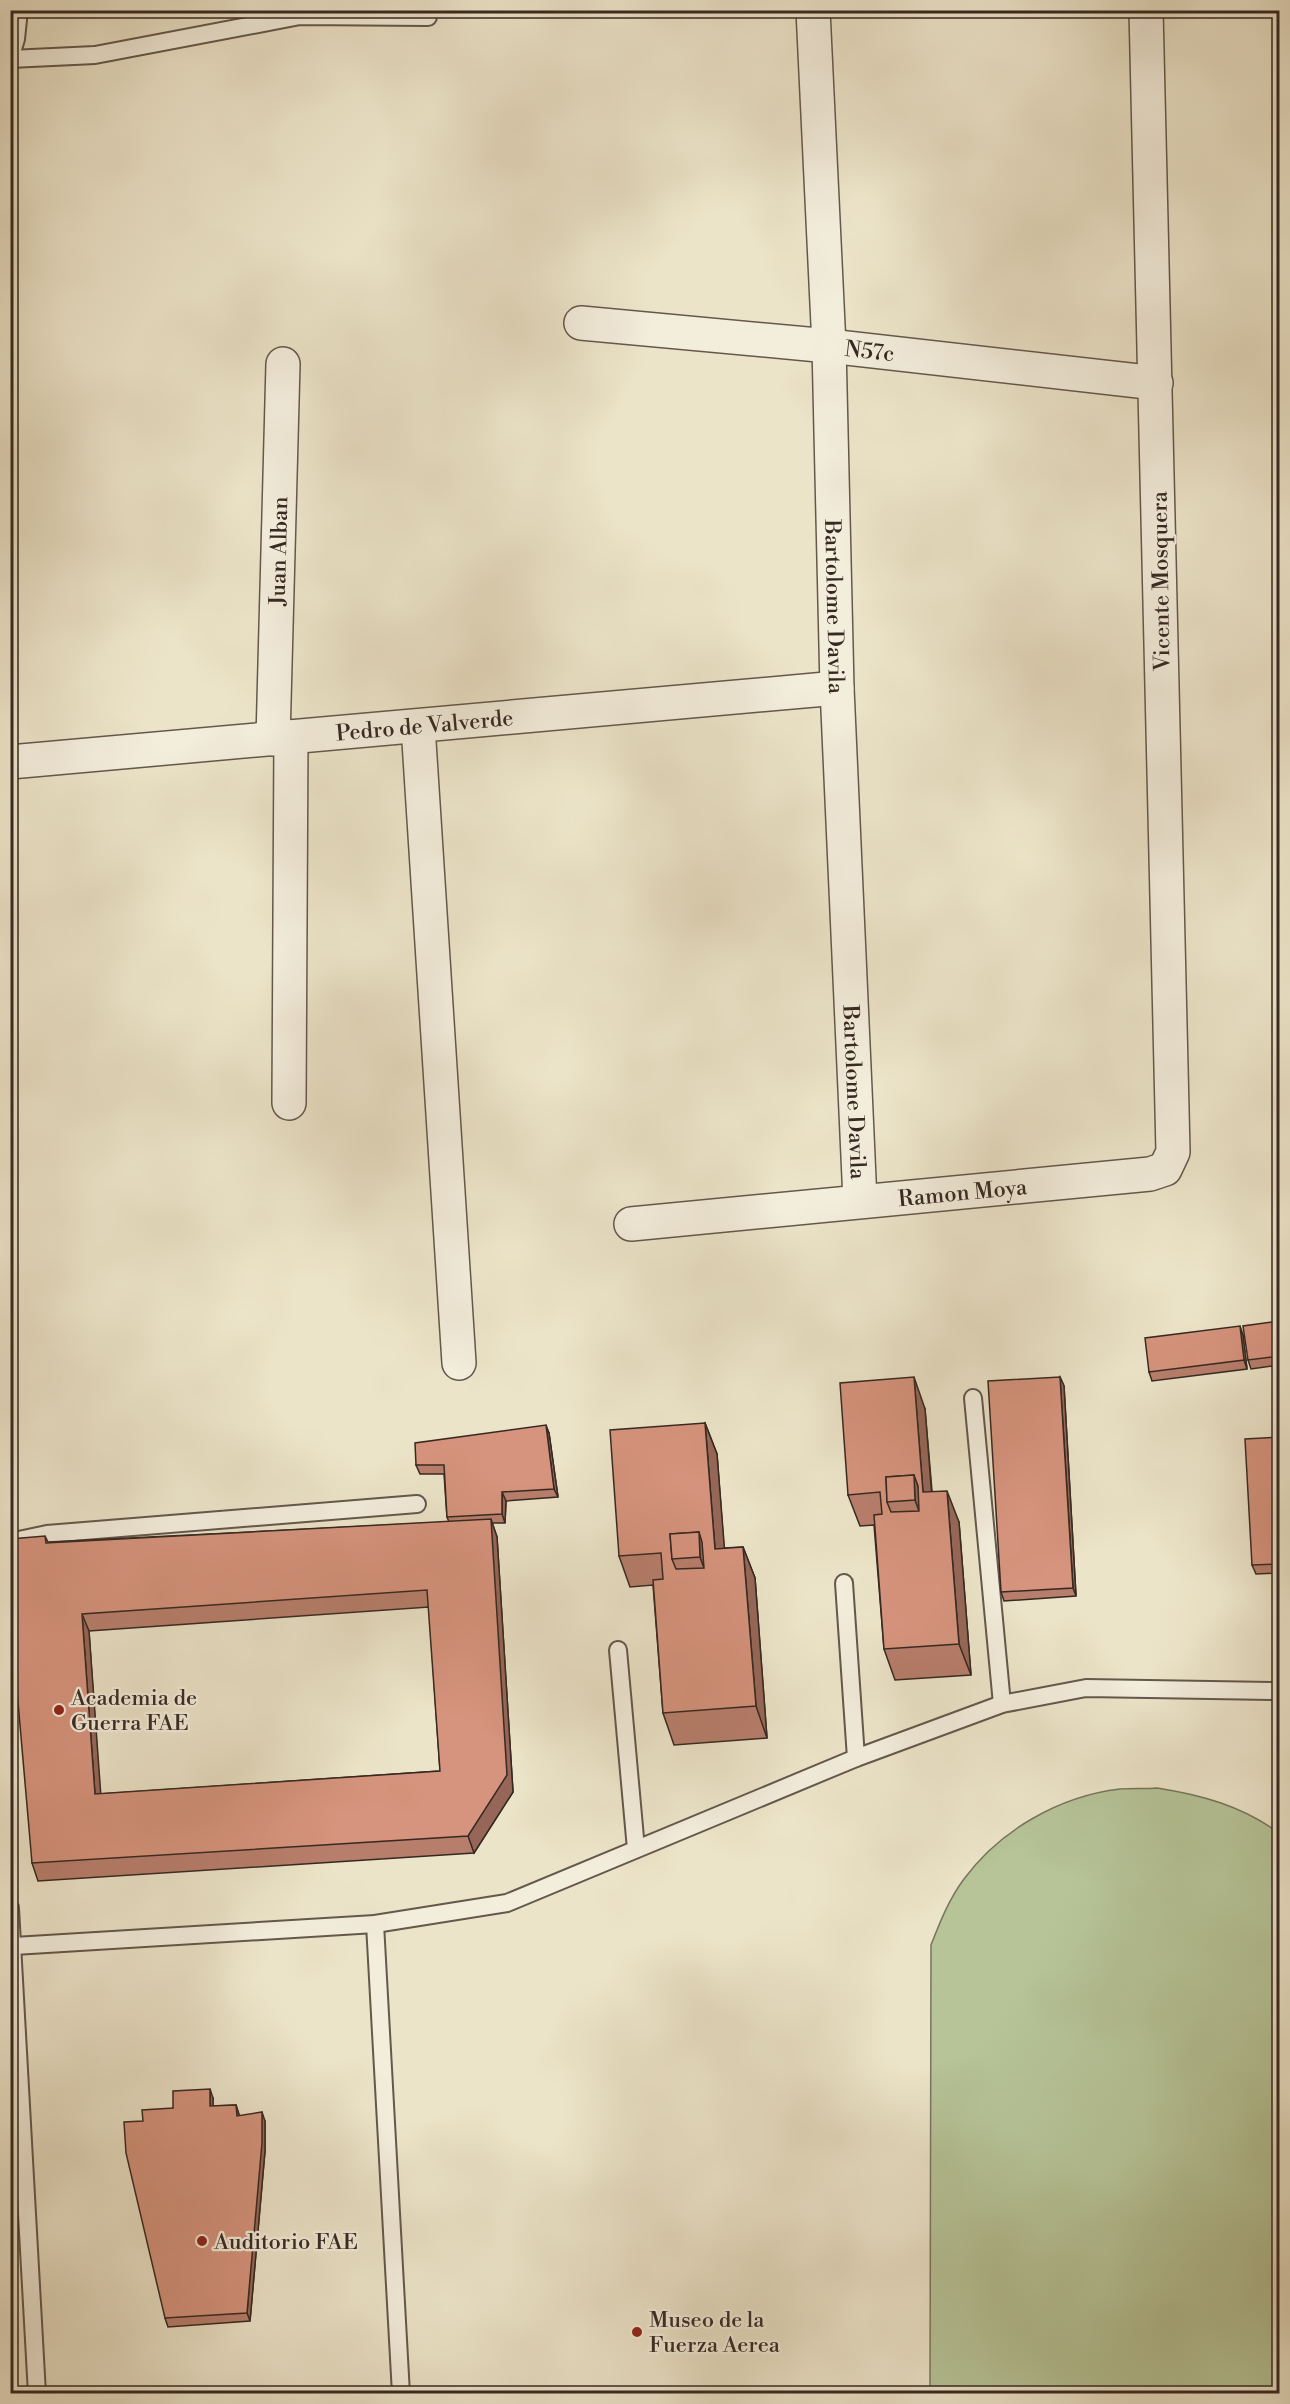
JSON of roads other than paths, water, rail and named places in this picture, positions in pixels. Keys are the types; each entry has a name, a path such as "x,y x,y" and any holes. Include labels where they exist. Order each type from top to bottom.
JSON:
{"street":[{"name":"Bartolome Davila","path":"813,10 829,346 837,688 860,1201"},
{"name":"Vicente Mosquera","path":"1146,10 1173,1152"},
{"name":"N57c","path":"581,323 829,346 1156,382"},
{"name":"Juan Alban","path":"283,363 282,738 290,1103"},
{"name":"Pedro de Valverde","path":"10,762 837,688"},
{"path":"418,726 459,1363"},
{"name":"Ramon Moya","path":"632,1224 1150,1174 1165,1169 1173,1152"}],"lane":[{"path":"19,10 16,39 10,59 95,55 300,16 428,17"},
{"path":"973,1398 1002,1704"},
{"path":"10,1544 47,1533 417,1504"},
{"path":"844,1583 856,1758"},
{"path":"618,1650 636,1849"},
{"path":"14,1946 375,1924 507,1903 856,1758 1002,1704 1086,1688 1280,1690"},
{"path":"10,1908 14,1946 37,2394"},
{"path":"375,1924 401,2394"}],"place":[{"name":"Academia de Guerra FAE","path":"59,1710"},
{"name":"Auditorio FAE","path":"202,2241"},
{"name":"Museo de la Fuerza Aerea","path":"637,2332"}]}
